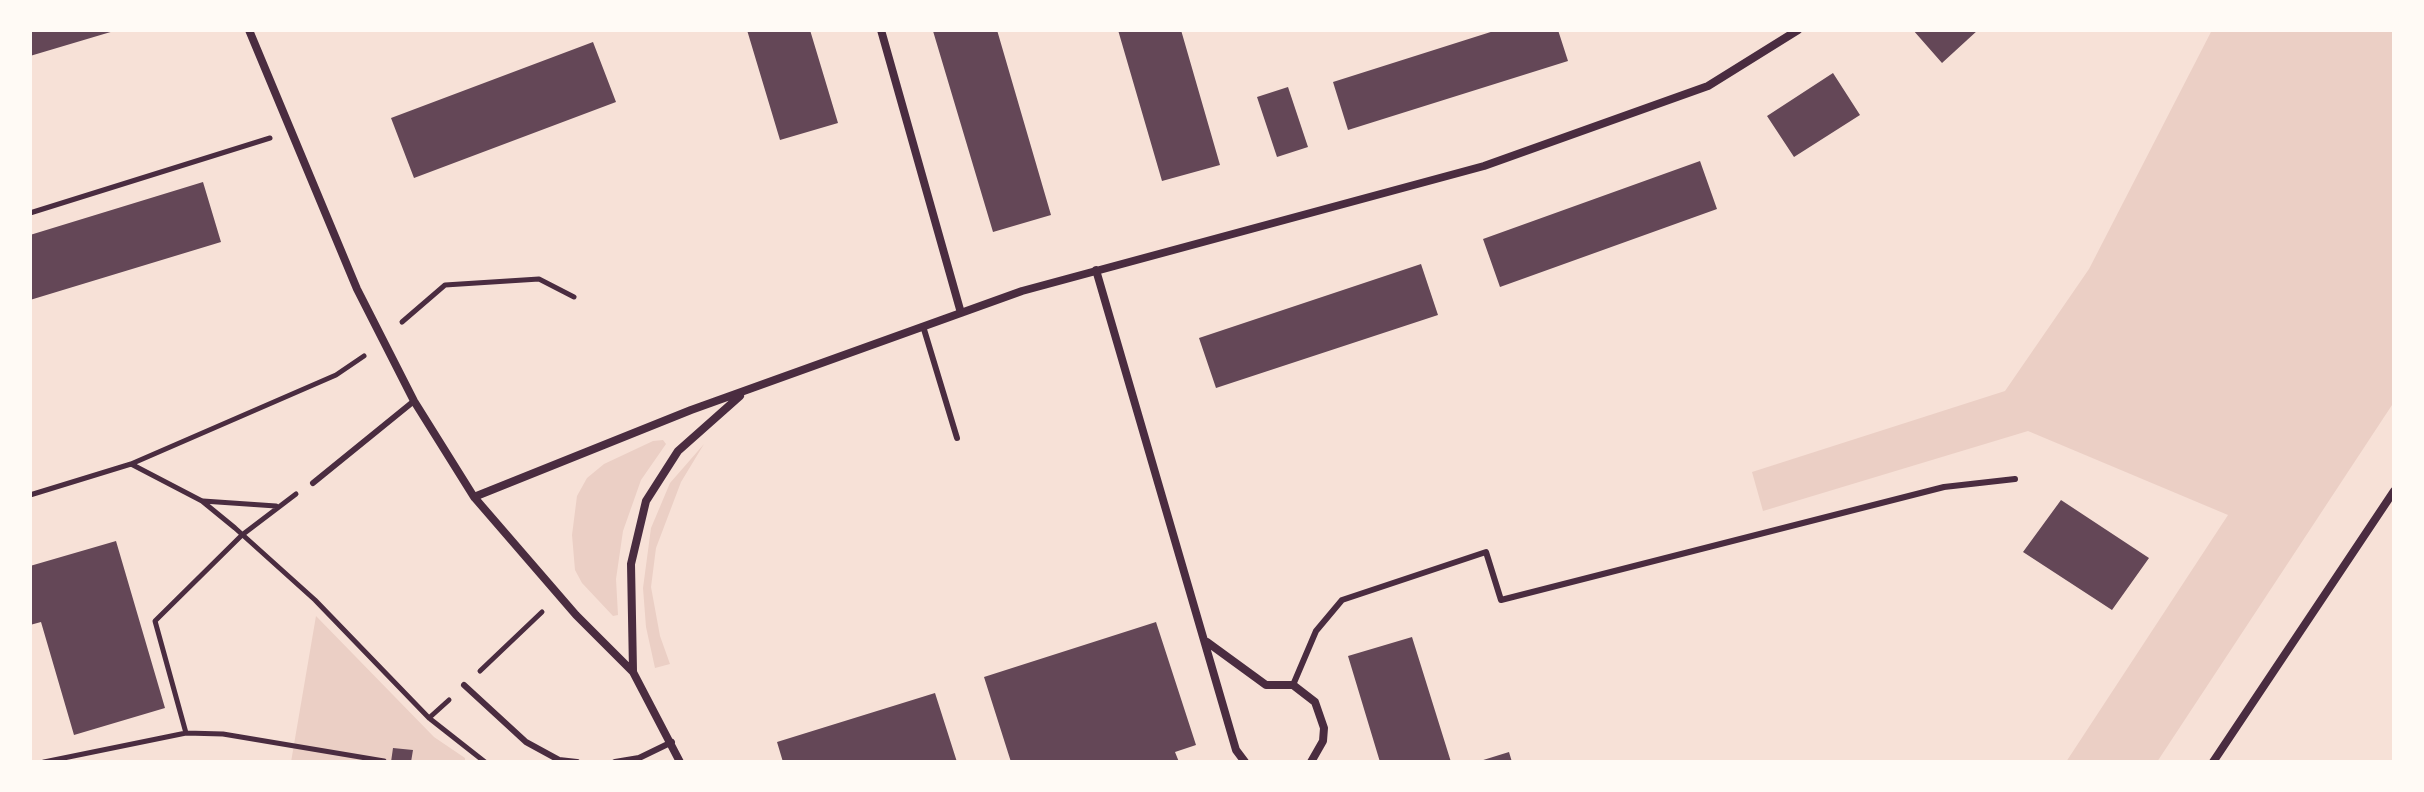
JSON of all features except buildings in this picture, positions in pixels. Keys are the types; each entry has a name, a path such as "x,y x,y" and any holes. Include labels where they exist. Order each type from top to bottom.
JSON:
{"street":[{"path":"249,30 357,289 414,401 474,497 560,596 633,672 680,762"},
{"path":"881,30 961,313"},
{"path":"474,497 742,393 961,313 1096,270 1484,166 1708,86 1798,30"},
{"path":"1096,270 1236,750 1245,762"},
{"path":"633,672 631,564 646,501 678,451 742,393"},
{"path":"2213,762 2394,491"},
{"path":"1207,642 1266,685 1293,685 1306,692 1322,714 1323,741 1311,762"}],"lane":[{"path":"923,326 957,438"},
{"path":"313,483 414,401"},
{"path":"1293,685 1316,631 1342,600 1486,552 1501,600 1944,487 2015,479"},
{"path":"464,685 526,742 559,760 577,762"},
{"path":"615,762 639,758 672,742"}],"path":[{"path":"30,213 292,131"},
{"path":"402,322 445,285 539,279 574,297"},
{"path":"30,495 131,464 336,375 368,353"},
{"path":"131,464 202,501 315,600 429,718 485,762"},
{"path":"186,733 155,621 242,535 276,506 313,483"},
{"path":"202,501 276,506"},
{"path":"429,718 560,596"},
{"path":"44,762 186,733 223,734 384,761"}],"shaded area":[{"path":"2212,30 2394,30 2394,402 2157,762 2066,762 2228,515 2028,431 1763,511 1752,472 2005,391 2089,269"},
{"path":"663,440 666,444 641,480 623,531 616,579 618,615 613,616 582,583 575,570 572,535 577,496 587,478 604,464 653,441"},
{"path":"704,444 681,482 656,548 651,587 660,636 670,664 655,668 646,627 643,588 651,528 670,483"},
{"path":"316,616 434,737 465,758 465,762 291,762"}]}
